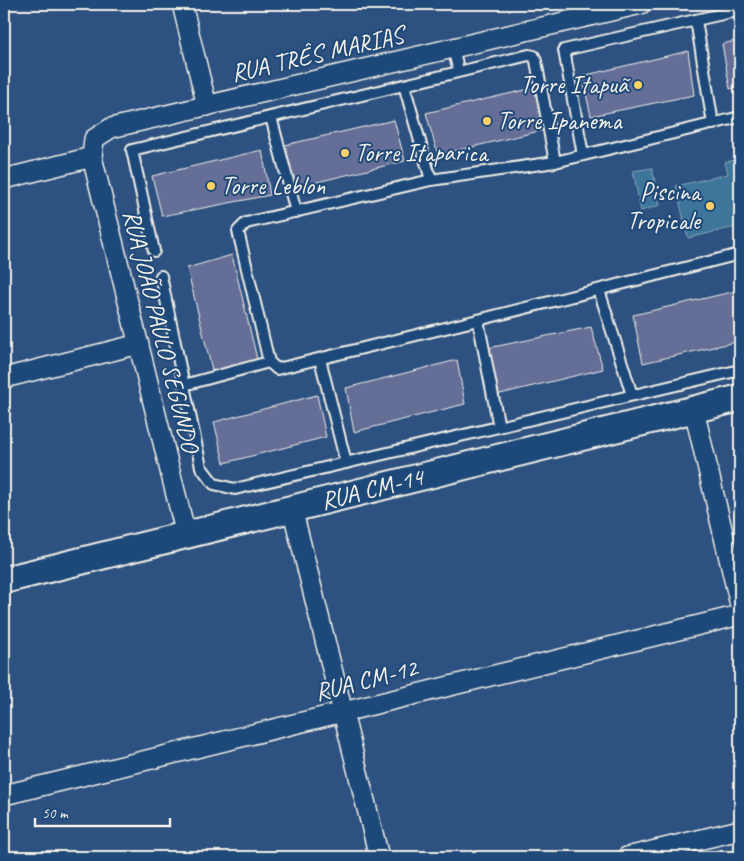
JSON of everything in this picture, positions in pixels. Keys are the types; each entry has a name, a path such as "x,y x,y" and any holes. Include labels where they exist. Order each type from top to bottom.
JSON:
{"street":[{"path":"182,4 207,106"},
{"name":"RUA TRÊS MARIAS","path":"4,179 93,148 111,128 207,106 455,56 642,4"},
{"name":"RUA JOÃO PAULO SEGUNDO","path":"93,148 138,344 186,535"},
{"path":"4,378 138,344"},
{"name":"RUA CM-14","path":"4,580 740,398"},
{"path":"694,410 740,605"},
{"path":"292,508 379,857"},
{"name":"RUA CM-12","path":"4,794 740,615"},
{"path":"627,857 740,830"}],"lane":[{"path":"583,155 564,50 740,10"},
{"path":"696,20 714,124"},
{"path":"154,251 132,150 529,55 534,56 536,61 554,162"},
{"path":"404,85 430,180"},
{"path":"271,117 296,212"},
{"path":"740,118 554,162 430,180 246,223 238,231 269,362 277,369 740,256"},
{"path":"161,276 201,467 214,484 236,489 740,370"},
{"path":"599,290 632,396"},
{"path":"478,320 499,427"},
{"path":"320,359 346,463"},
{"path":"184,385 269,362"}],"water":[{"name":"Piscina Tropicale","path":"740,159 740,226 688,238 676,186 728,174 725,162"},
{"name":"Piscina Tropicale","path":"652,168 660,205 641,211 633,171"}],"building":[{"path":"740,40 740,86 730,89 722,44"},
{"name":"Torre Itapuã","path":"688,51 694,95 591,116 582,76"},
{"name":"Torre Ipanema","path":"538,87 548,129 438,155 426,113"},
{"name":"Torre Itaparica","path":"394,120 405,161 296,187 285,145"},
{"name":"Torre Leblon","path":"262,150 270,195 162,216 152,176"},
{"path":"232,255 258,363 213,374 187,268"},
{"path":"736,291 740,313 740,341 643,363 633,315"},
{"path":"591,327 603,369 496,395 488,348"},
{"path":"457,360 465,404 354,432 346,388"},
{"path":"317,395 326,437 224,463 214,422"}],"place":[{"name":"Torre Itapuã","path":"638,85"},
{"name":"Torre Ipanema","path":"487,121"},
{"name":"Torre Itaparica","path":"345,153"},
{"name":"Torre Leblon","path":"211,186"},
{"name":"Piscina Tropicale","path":"710,206"}]}
